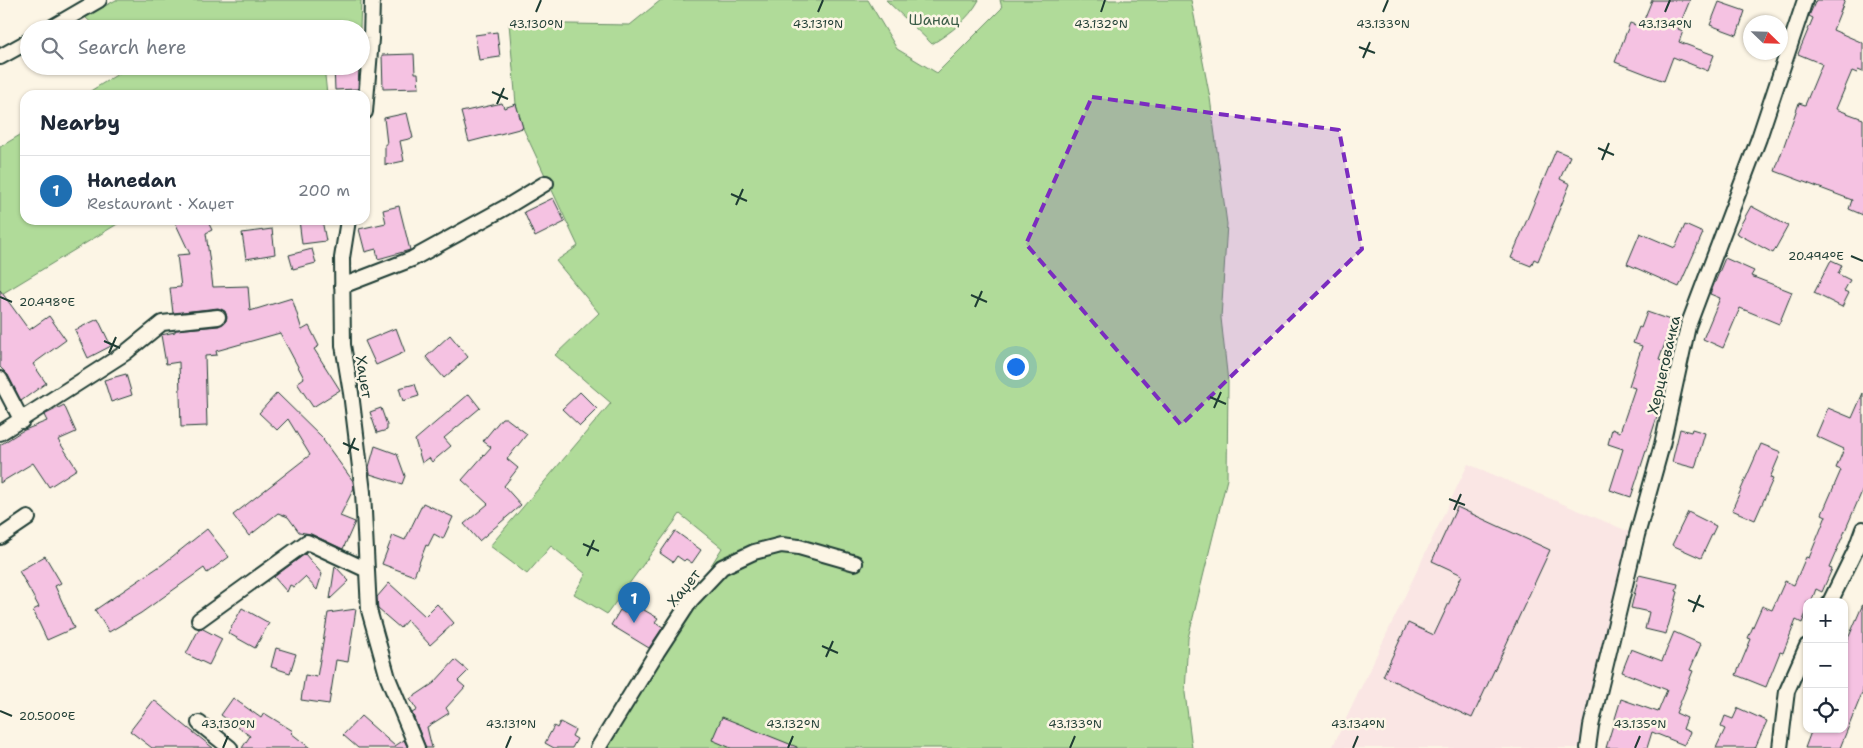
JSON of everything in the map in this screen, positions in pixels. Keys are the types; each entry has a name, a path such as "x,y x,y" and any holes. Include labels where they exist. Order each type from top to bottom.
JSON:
{"street":[{"path":"65,20 99,0"},
{"path":"370,51 372,0"},
{"name":"Херцеговачка","path":"1588,748 1598,697 1637,535 1662,445 1688,326 1759,138 1805,0"},
{"path":"0,57 20,46"},
{"path":"367,90 368,75"},
{"path":"342,286 412,259 546,183"},
{"name":"Хаџет","path":"347,225 342,258 342,345 351,393 362,483 369,610 388,678 418,748"},
{"path":"0,433 22,421 125,353 162,323 218,317"},
{"path":"0,379 22,421"},
{"path":"0,537 28,518"},
{"path":"1832,598 1856,551 1863,529"},
{"path":"199,620 307,542 367,570"},
{"name":"Хаџет","path":"598,748 686,608 722,567 754,552 781,545 799,547 855,563"},
{"path":"1780,748 1787,691 1803,655"},
{"path":"199,723 230,748"}],"highlighted area":[{"path":"1092,97 1339,130 1362,249 1181,425 1026,244"}],"shaded area":[{"path":"1468,464 1637,535 1588,748 1332,748"}],"green space":[{"path":"116,0 361,0 360,20 88,20 85,17"},
{"path":"661,0 868,0 897,49 937,73 1002,8 1000,0 1191,0 1210,98 1227,224 1221,318 1228,382 1227,479 1188,638 1185,693 1192,748 598,748 722,548 680,514 607,614 574,594 586,574 551,546 527,574 490,546 611,403 555,355 599,313 556,261 578,246 523,128 516,104 509,23 630,25"},
{"name":"Шанац","path":"886,0 979,0 970,14 946,35 932,44"},
{"path":"116,75 325,75 326,90 92,90"},
{"path":"20,135 20,225 116,225 0,295 0,147"}],"building":[{"path":"1652,0 1690,0 1678,29 1683,31 1679,42 1714,55 1708,71 1673,57 1664,81 1615,62 1630,23 1641,27"},
{"path":"1816,0 1845,0 1833,30 1863,43 1863,72 1858,70 1857,73 1852,71 1836,109 1863,119 1863,215 1849,209 1852,200 1775,171 1799,103 1805,105 1822,64 1798,54 1813,18 1809,16"},
{"path":"1719,2 1745,11 1737,35 1710,25"},
{"path":"497,32 500,57 479,60 475,35"},
{"path":"414,54 415,73 418,73 419,88 383,89 382,55"},
{"path":"334,75 359,75 358,89 335,90"},
{"path":"502,103 504,108 516,104 523,128 469,142 461,112"},
{"path":"407,113 413,138 400,141 404,161 385,165 385,144 387,144 384,118"},
{"path":"1556,150 1570,156 1560,179 1570,184 1538,261 1534,259 1531,266 1511,258"},
{"path":"553,198 565,222 535,237 524,212"},
{"path":"399,206 410,250 378,259 376,249 365,252 359,229 386,223 383,210"},
{"path":"1751,206 1788,226 1773,253 1736,233"},
{"path":"176,225 210,225 212,230 206,233 213,287 248,286 250,311 292,298 302,330 309,326 319,346 314,349 340,390 313,407 297,383 304,378 280,333 216,351 217,355 205,356 207,426 181,427 179,362 166,364 161,335 175,332 175,330 219,326 226,321 227,317 225,311 218,308 173,313 170,288 181,287 177,255 190,254"},
{"path":"300,225 323,225 326,241 302,244"},
{"path":"1685,225 1703,233 1679,287 1627,264 1640,233 1675,248"},
{"path":"272,229 275,254 246,259 242,233"},
{"path":"312,249 316,263 293,269 289,255"},
{"path":"1725,258 1754,271 1751,276 1792,292 1779,324 1740,308 1723,348 1703,339 1720,298 1710,294"},
{"path":"1831,260 1842,265 1838,274 1850,280 1844,291 1849,293 1842,307 1814,293"},
{"path":"0,290 29,330 49,316 66,340 33,364 46,383 21,401 8,375 0,367"},
{"path":"1647,312 1673,321 1659,360 1669,363 1652,412 1658,414 1631,497 1610,490 1623,449 1608,444 1612,429 1620,432 1635,388 1629,386 1642,346 1633,343"},
{"path":"98,319 111,346 88,358 75,330"},
{"path":"396,328 405,352 376,365 365,341"},
{"path":"450,335 468,357 444,378 426,357"},
{"path":"126,374 132,395 111,402 104,380"},
{"path":"415,384 419,396 403,401 399,388"},
{"path":"580,392 597,409 580,426 562,409"},
{"path":"277,393 324,439 353,481 354,488 340,516 355,522 343,549 311,534 299,532 288,517 278,513 249,536 233,515 310,455 288,419 277,430 259,413"},
{"path":"1863,393 1863,489 1829,568 1832,569 1822,592 1816,589 1813,598 1803,598 1803,621 1802,623 1796,620 1783,653 1780,652 1766,687 1736,675 1751,639 1748,638 1762,606 1772,610 1785,581 1794,585 1806,557 1809,558 1826,516 1822,514 1841,470 1836,468 1844,449 1816,436 1828,408 1852,418"},
{"path":"469,394 480,408 444,438 451,446 432,462 429,458 422,463 415,440"},
{"path":"64,405 76,432 58,440 77,469 49,487 33,463 0,483 0,445 22,431 47,421 44,415"},
{"path":"381,408 387,430 377,433 370,412"},
{"path":"502,418 506,418 527,434 507,459 518,468 504,486 521,505 479,541 464,524 488,504 462,480 491,447 483,441"},
{"path":"1680,429 1691,432 1692,429 1705,433 1695,468 1672,462"},
{"path":"1761,444 1781,452 1770,478 1773,479 1755,520 1732,510"},
{"path":"375,446 397,454 405,476 402,484 370,474 369,467"},
{"path":"423,503 453,517 443,539 434,534 428,546 426,545 414,576 382,564 393,535 405,540"},
{"path":"1457,507 1550,550 1472,718 1383,676 1408,623 1434,635 1462,575 1432,561"},
{"path":"1688,512 1716,526 1701,558 1672,545"},
{"path":"207,529 229,557 207,573 204,568 141,613 109,632 95,610 163,564"},
{"path":"675,531 701,550 692,563 686,559 684,561 677,556 673,562 660,553"},
{"path":"305,554 322,574 317,590 305,577 294,587 290,585 287,592 274,577"},
{"path":"45,556 61,583 55,586 74,628 47,640 33,610 39,607 19,571"},
{"path":"335,566 349,581 330,599"},
{"path":"1639,575 1678,584 1676,591 1678,592 1666,634 1645,629 1649,612 1631,608"},
{"path":"389,583 425,616 437,604 454,623 430,645 407,620 400,628 378,609 377,597"},
{"path":"634,599 646,606 644,610 658,618 655,622 663,627 649,648 611,625 620,610 625,613"},
{"path":"1863,604 1863,691 1848,728 1848,643 1848,639"},
{"path":"242,608 269,623 255,648 228,633"},
{"path":"356,609 348,662 336,660 329,704 301,700 305,675 317,677 328,613"},
{"path":"201,628 222,639 209,665 186,654"},
{"path":"1674,632 1701,644 1690,670 1693,671 1676,713 1687,718 1683,729 1690,732 1684,745 1652,732 1647,748 1606,748 1621,699 1658,712 1667,690 1622,672 1631,649 1662,661"},
{"path":"276,648 296,654 290,673 271,667"},
{"path":"455,660 468,671 458,681 465,687 446,708 449,713 427,727 432,748 426,748 412,713 417,710 410,699 434,683"},
{"path":"233,698 261,718 264,713 293,731 291,733 310,748 242,748 250,736 221,715"},
{"path":"154,700 213,748 152,748 130,731"},
{"path":"1738,708 1767,721 1755,748 1716,748 1725,729 1721,727 1725,716 1733,719"},
{"path":"361,716 395,746 404,740 408,748 358,748 343,735"},
{"path":"722,717 797,748 731,748 712,740"},
{"path":"560,722 575,730 572,736 577,739 572,748 554,748 545,743 554,726 557,728"},
{"path":"1811,733 1846,733 1840,748 1805,748"}],"place":[{"name":"Hanedan","path":"634,623"}]}
